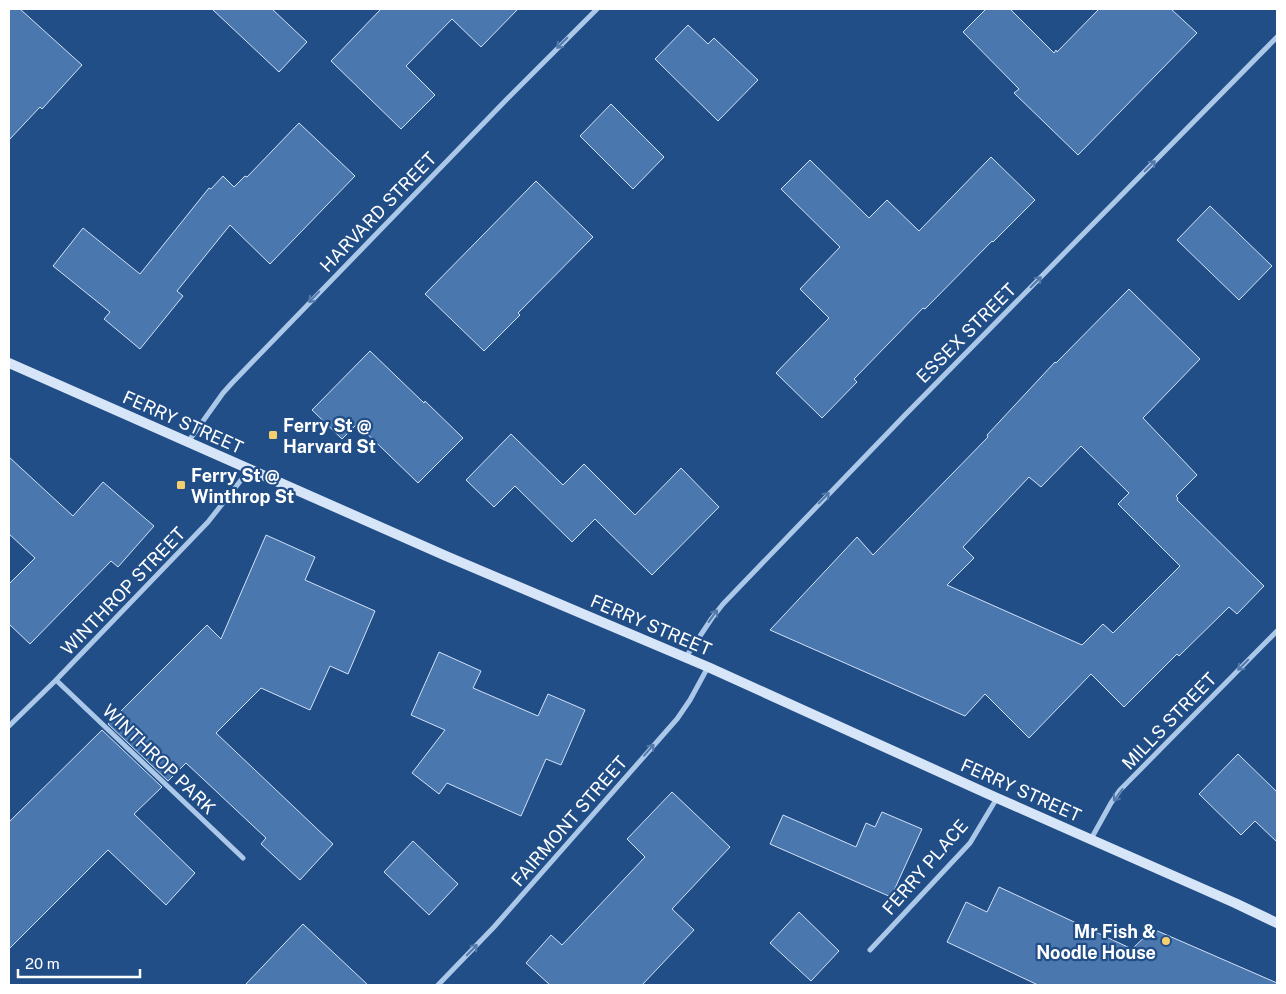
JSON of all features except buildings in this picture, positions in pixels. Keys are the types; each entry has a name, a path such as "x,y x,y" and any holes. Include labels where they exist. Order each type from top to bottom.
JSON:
{"main road":[{"name":"FERRY STREET","path":"9,363 446,556 708,666 1277,923"}],"street":[{"name":"HARVARD STREET","path":"188,442 232,383 507,99 597,9"},
{"name":"ESSEX STREET","path":"686,657 723,604 906,414 1277,37"},
{"name":"WINTHROP STREET","path":"9,726 56,680 208,522 250,468"},
{"name":"MILLS STREET","path":"1091,839 1120,790 1277,631"},
{"name":"FAIRMONT STREET","path":"438,985 494,927 676,719 690,700 708,666"},
{"name":"WINTHROP PARK","path":"56,680 243,858"},
{"name":"FERRY PLACE","path":"870,950 970,843 997,798"}],"place":[{"name":"Ferry St @ Harvard St","path":"273,435"},
{"name":"Ferry St @ Winthrop St","path":"181,485"},
{"name":"Mr Fish & Noodle House","path":"1166,941"}]}
